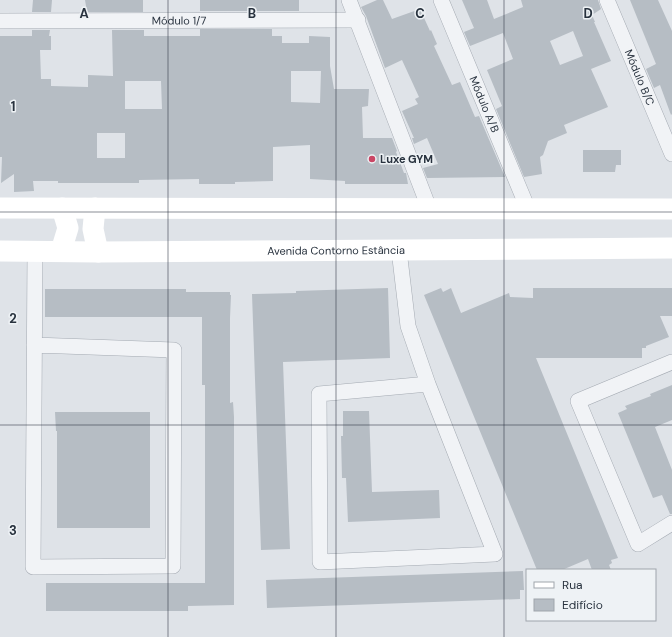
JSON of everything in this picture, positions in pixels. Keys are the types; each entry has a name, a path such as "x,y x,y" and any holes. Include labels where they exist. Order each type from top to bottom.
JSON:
{"street":[{"path":"349,0 358,20 429,208"},
{"name":"Módulo A/B","path":"441,0 528,209"},
{"name":"Módulo B/C","path":"607,0 672,154"},
{"name":"Módulo 1/7","path":"0,21 358,20"},
{"path":"0,208 672,209"},
{"path":"61,252 68,228 62,208"},
{"path":"95,208 93,229 98,252"},
{"name":"Avenida Contorno Estância","path":"0,251 98,252 672,248"},
{"path":"399,250 408,326 428,384 495,554 320,562 319,394 428,384"},
{"path":"34,345 174,350 173,566 33,567 34,345 35,251"},
{"path":"672,362 578,401 638,544 672,523"}],"building":[{"path":"33,0 52,0 51,12 32,12"},
{"path":"85,0 143,0 143,12 87,12"},
{"path":"200,0 299,0 299,11 200,11"},
{"path":"377,0 383,0 392,19 420,9 437,44 434,46 452,85 460,82 475,117 479,116 505,177 427,178 423,168 438,164 427,138 414,144 412,138 414,138 402,111 418,104 415,99 419,97 402,60 385,68 366,16 361,7"},
{"path":"462,0 487,0 494,19 523,7 521,0 598,0 601,9 592,15 611,61 591,69 608,107 564,125 567,133 548,141 543,155 540,157 542,174 524,177 496,109 502,106 487,70 513,59 503,33 470,46 464,32 474,28","holes":["573,31 583,56 560,65 550,41"]},
{"path":"630,0 658,0 672,31 671,115 660,85 654,88 646,69 656,64"},
{"path":"200,29 272,29 272,36 282,36 282,43 309,43 309,36 330,37 330,66 334,89 369,89 368,106 362,107 363,138 392,138 404,173 406,173 408,184 345,184 345,181 310,179 310,145 273,147 273,181 235,182 235,184 199,184 199,179 139,180 139,183 58,183 58,181 33,181 34,191 14,192 14,174 1,183 0,36 32,36 32,30 50,30 49,36 51,36 51,50 40,50 41,79 51,79 51,86 88,87 88,75 113,76 112,30 144,30 144,36 200,36","holes":["291,71 321,71 320,103 291,102","125,81 161,81 162,109 125,109","97,133 125,133 125,158 97,158"]},
{"path":"583,150 621,150 621,165 616,165 615,172 583,172"},
{"path":"388,288 390,358 283,362 290,549 261,550 252,294"},
{"path":"441,288 443,292 451,288 461,313 509,293 510,297 533,298 533,288 672,288 672,316 660,316 669,337 646,346 646,348 642,348 642,358 536,358 618,558 611,560 612,563 609,565 611,569 592,569 588,559 564,569 537,569 424,295"},
{"path":"45,289 186,289 186,292 230,292 230,403 233,402 234,417 234,605 188,606 188,611 46,611 46,583 205,583 205,385 202,385 202,317 45,317"},
{"path":"672,385 672,420 655,427 672,470 672,514 670,514 662,495 653,498 618,413 627,409 625,406 651,396 650,394"},
{"path":"343,411 369,411 372,492 439,490 440,518 348,522 346,478 342,478 341,436 343,436"},
{"path":"55,412 150,412 150,528 57,528 57,431"},
{"path":"523,571 524,590 520,590 520,599 267,608 266,580"}],"place":[{"name":"Luxe GYM","path":"372,159"}]}
